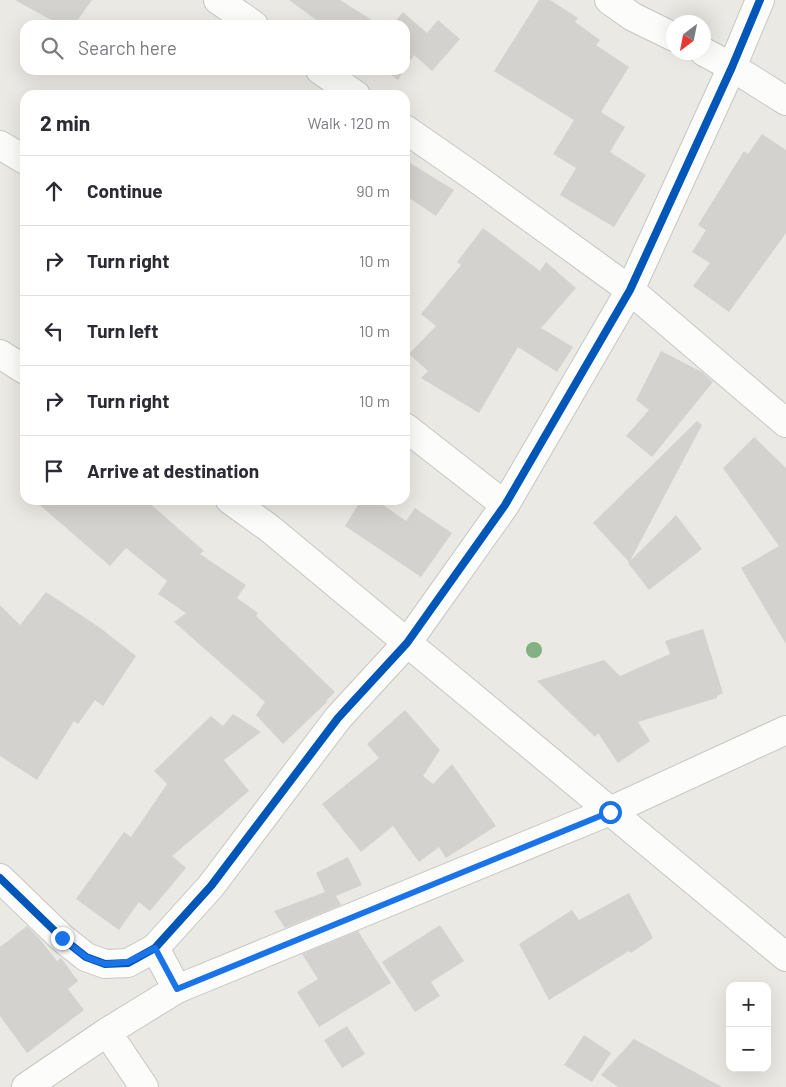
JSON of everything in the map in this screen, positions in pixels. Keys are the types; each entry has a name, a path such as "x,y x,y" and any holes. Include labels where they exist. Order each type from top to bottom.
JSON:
{"street":[{"path":"218,0 247,20"},
{"path":"609,0 633,17 666,33"},
{"path":"0,878 62,938 86,957 105,964 128,962 155,948 211,886 338,718 407,643 505,505 630,290 732,67 760,0"},
{"path":"711,56 786,101"},
{"path":"327,75 349,90"},
{"path":"410,132 630,290 786,423"},
{"path":"0,145 20,157"},
{"path":"0,354 20,367"},
{"path":"410,431 505,505"},
{"path":"237,505 269,528 786,957"},
{"path":"26,1087 107,1032 177,989 610,812 786,730"},
{"path":"155,948 177,989"},
{"path":"107,1032 144,1087"}],"building":[{"path":"15,0 92,0 78,20 51,20"},
{"path":"289,0 340,0 372,20 316,20"},
{"path":"539,0 550,0 578,18 575,22 600,40 596,45 629,67 601,112 625,127 610,152 646,175 614,227 560,195 576,168 553,154 574,120 494,71"},
{"path":"403,12 427,33 438,20 460,39 432,71 414,55 410,61 410,20 396,20"},
{"path":"391,75 401,75 398,80"},
{"path":"762,134 786,150 786,233 729,312 693,286 710,263 692,252 706,230 698,225 744,151 748,154"},
{"path":"410,163 454,190 436,216 410,198"},
{"path":"483,228 540,271 546,262 576,288 541,328 573,347 557,372 518,347 479,413 421,378 428,371 410,355 436,326 421,314 461,265 457,262"},
{"path":"661,351 702,372 713,382 652,457 626,436 649,410 636,400"},
{"path":"697,421 702,425 630,561 676,515 702,549 649,590 629,562 593,523"},
{"path":"754,437 786,468 786,644 741,568 779,546 723,468"},
{"path":"40,505 152,505 204,551 200,554 246,585 237,598 258,613 256,616 335,692 283,744 256,715 265,702 174,622 186,613 158,594 167,581 126,548 110,566"},
{"path":"358,505 383,505 406,521 415,508 452,533 421,577 345,526"},
{"path":"46,592 99,627 136,656 103,706 95,700 78,724 74,721 37,780 0,756 0,605 20,625"},
{"path":"703,629 723,693 717,696 717,698 638,722 650,741 618,763 598,733 595,737 537,681 604,660 620,676 670,654 665,641"},
{"path":"405,710 440,750 423,776 433,784 452,764 496,826 446,858 439,847 419,862 393,826 361,852 322,804 379,758 367,744"},
{"path":"233,714 261,732 224,760 249,791 172,856 186,868 150,911 139,902 119,930 76,899 124,832 131,837 167,784 154,771 211,716 223,726"},
{"path":"348,857 362,885 336,896 341,905 285,928 274,911 325,892 316,873"},
{"path":"629,893 653,938 631,953 629,951 549,1000 519,944 572,910 579,920"},
{"path":"440,925 464,961 431,982 440,996 415,1012 382,962"},
{"path":"27,926 57,961 61,958 78,981 68,989 84,1010 27,1053 0,1016 0,947"},
{"path":"358,931 391,983 319,1027 297,992 318,979 302,954"},
{"path":"347,1026 365,1054 342,1068 324,1040"},
{"path":"584,1035 611,1053 592,1082 564,1065"},
{"path":"634,1039 722,1087 618,1087 601,1075"}],"cycle path":[{"path":"0,878 62,938 86,957 105,964 128,963 155,948 211,886 338,718 407,643 505,505 630,290 732,67 760,0"}],"route":[{"path":"62,938 86,957 105,964 128,962 155,948 177,989 610,812"}]}
